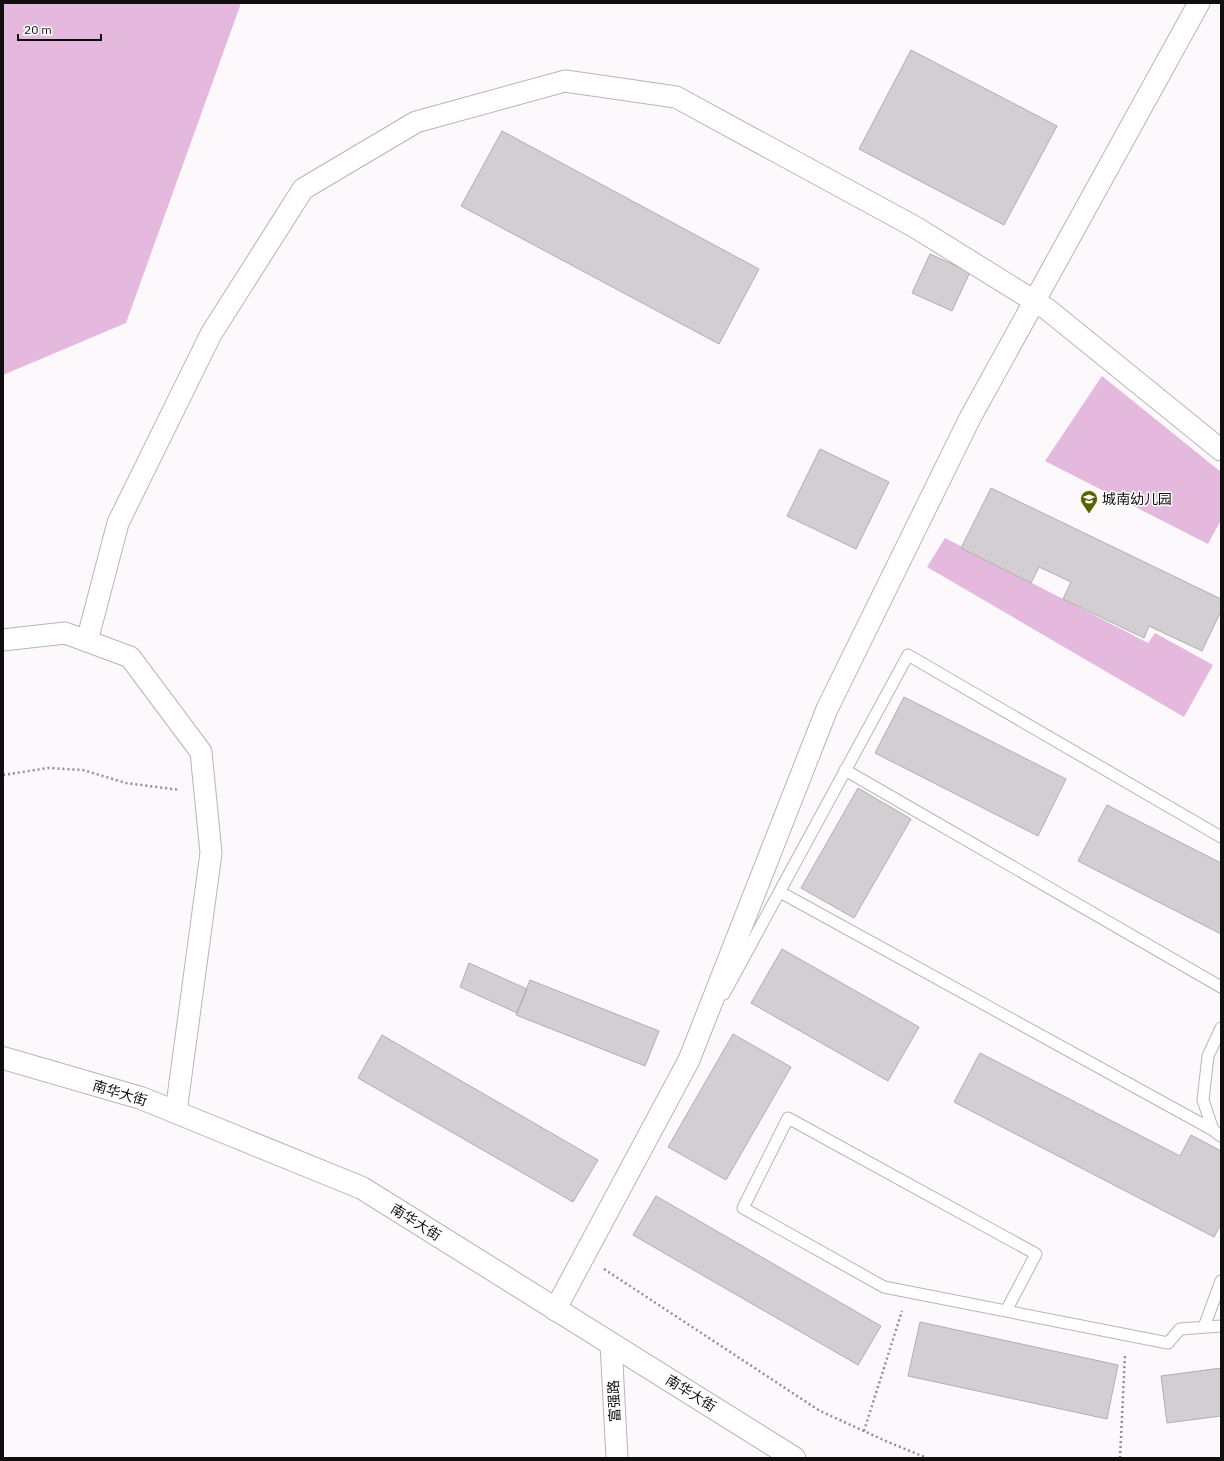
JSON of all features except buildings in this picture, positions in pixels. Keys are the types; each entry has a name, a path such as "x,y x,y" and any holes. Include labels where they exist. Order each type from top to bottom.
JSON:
{"main road":[{"name":"南华大街","path":"3,1058 141,1098 362,1188 554,1310 612,1344 794,1458"}],"street":[{"path":"554,1310 689,1060 827,709 970,418 1199,3"},
{"path":"87,641 118,523 211,334 303,189 416,122 565,81 676,97 915,227 1047,309 1221,450"},
{"path":"3,640 66,633 130,658 201,752 211,853 176,1112"},
{"name":"富强路","path":"612,1344 617,1458"}],"lane":[{"path":"689,1060 908,655 1221,837"},
{"path":"845,770 1221,987"},
{"path":"780,892 1217,1133"},
{"path":"1217,1133 1203,1100 1208,1056 1221,1028"},
{"path":"1006,1311 1036,1254 788,1118 743,1208 884,1287 1168,1343 1180,1329 1221,1326"},
{"path":"1204,1327 1221,1282"}],"path":[{"path":"3,775 48,768 83,770 126,783 199,793 205,790"},
{"path":"583,1256 820,1412 927,1458"},
{"path":"864,1431 908,1291"},
{"path":"1120,1458 1126,1335"}],"shaded area":[{"path":"3,3 241,3 126,323 3,375"},
{"path":"1102,376 1221,472 1221,520 1208,544 1045,461"},
{"path":"945,538 1148,643 1155,633 1213,665 1184,717 927,567"}],"place":[{"name":"城南幼儿园","path":"1089,514"}]}
